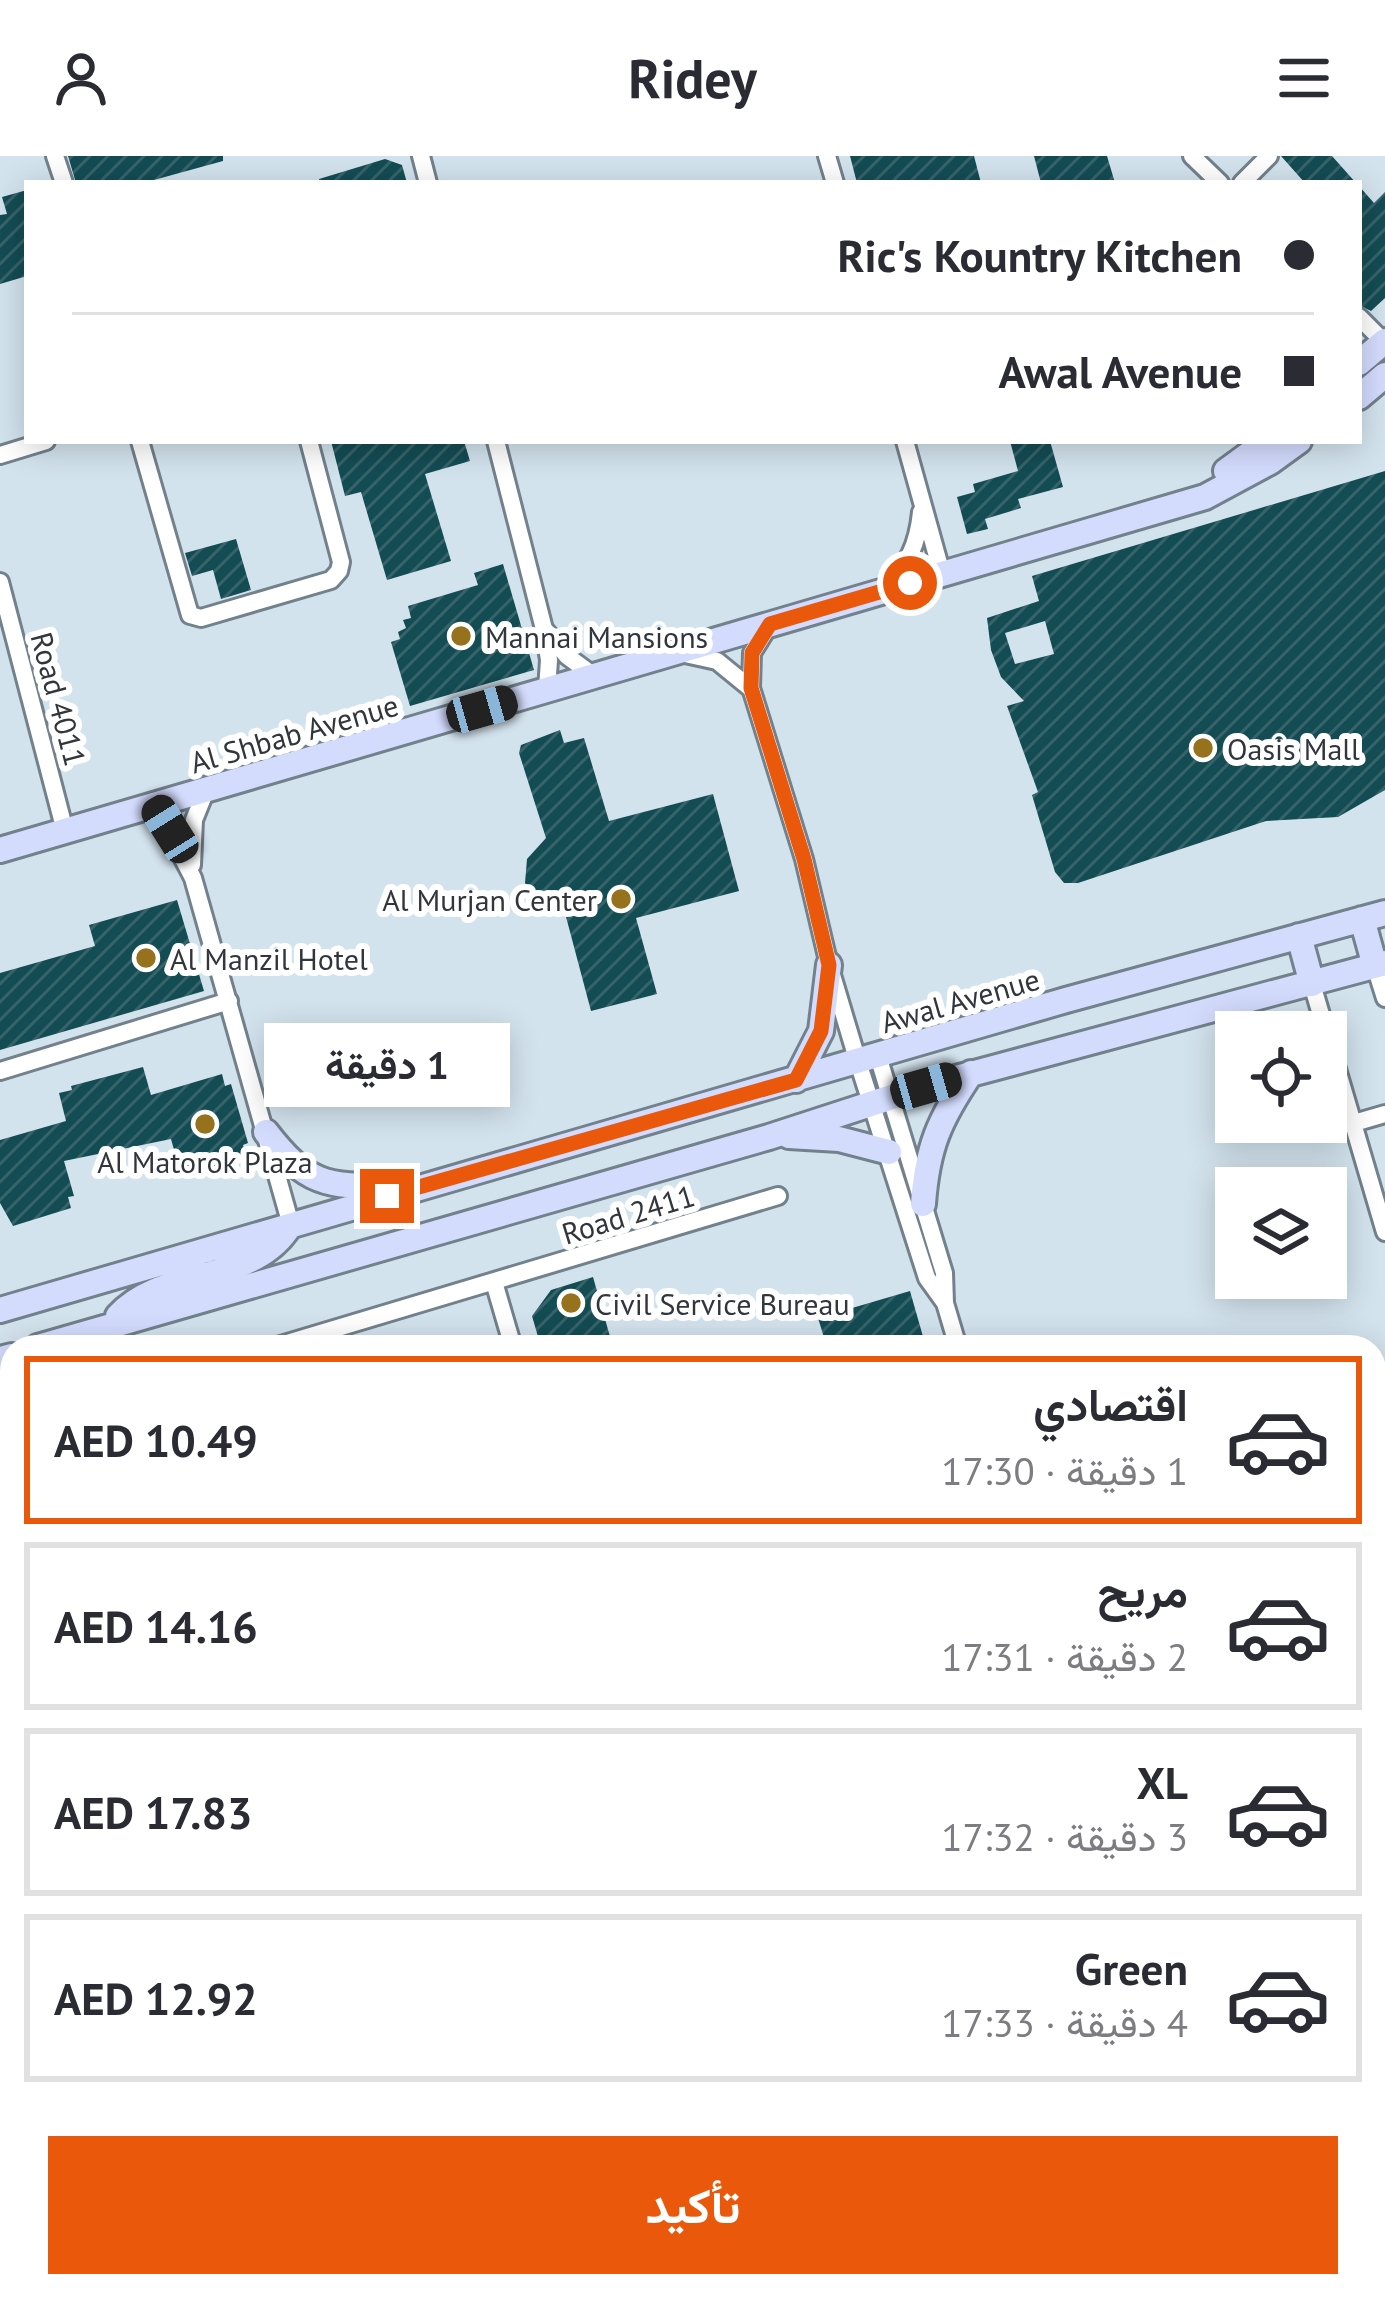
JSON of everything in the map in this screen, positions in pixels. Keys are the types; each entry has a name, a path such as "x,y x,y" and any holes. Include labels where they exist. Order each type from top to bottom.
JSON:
{"main road":[{"path":"1362,394 1385,375"},
{"name":"Al Shbab Avenue","path":"1178,504 1264,444"},
{"name":"Al Shbab Avenue","path":"0,850 1178,504 1234,484 1294,444"},
{"path":"74,1335 769,1138 971,1073 1380,964 1374,916"},
{"name":"Awal Avenue","path":"0,1310 422,1185 1374,916"},
{"path":"1299,936 1312,984"},
{"path":"796,1080 821,1031 829,965"},
{"path":"923,1204 931,1143 971,1073"},
{"path":"266,1132 302,1173 321,1182 346,1187 422,1185"},
{"path":"769,1138 815,1137 889,1151"},
{"path":"113,1322 137,1299 266,1250 291,1225"}],"street":[{"path":"1192,156 1217,180"},
{"path":"1245,180 1269,156"},
{"path":"1362,320 1385,342"},
{"path":"0,454 35,444"},
{"path":"141,444 190,615 201,618 331,580 339,571 310,444"},
{"path":"497,444 544,629 547,690"},
{"path":"906,444 942,574"},
{"path":"878,592 909,559 918,538 920,493"},
{"name":"Road 4011","path":"0,582 5,622 65,831"},
{"path":"770,624 752,653 751,688 804,859 829,965 923,1204 944,1273 945,1303 954,1335"},
{"path":"544,629 567,656 594,676"},
{"path":"673,652 717,661 751,688"},
{"path":"193,878 194,820 206,790"},
{"path":"155,805 193,878 291,1225"},
{"path":"1380,964 1385,998"},
{"path":"1312,984 1385,1232"},
{"path":"0,1071 230,1001"},
{"path":"881,1100 889,1151 927,1278 945,1303"},
{"path":"1354,1123 1385,1114"},
{"name":"Road 2411","path":"315,1335 778,1196"},
{"path":"494,1282 509,1335"}],"building":[{"path":"68,156 223,156 223,161 154,180 75,180"},
{"path":"850,156 974,156 980,180 856,180"},
{"path":"1034,156 1107,156 1114,180 1040,180"},
{"path":"1281,156 1332,156 1353,180 1302,180"},
{"path":"385,159 402,165 406,180 319,180"},
{"path":"1362,189 1374,203 1385,192 1385,298 1371,311 1362,306"},
{"path":"24,191 24,277 0,284 0,215 7,214 2,197"},
{"path":"332,444 465,444 470,461 425,474 451,561 387,580 361,492 345,496"},
{"path":"1011,444 1051,444 1063,487 1018,499 1021,508 985,519 988,529 967,534 957,497 975,492 973,484 1018,471"},
{"path":"1385,471 1385,790 1338,817 1266,821 1078,883 1064,883 1055,872 1032,795 1038,792 1007,706 1024,701 1001,677 987,618 1039,601 1032,576","holes":["1045,621 1054,654 1015,664 1005,633"]},
{"path":"236,539 251,590 221,599 213,570 192,576 185,553"},
{"name":"Mannai Mansions","path":"503,564 534,670 410,706 391,642 400,639 398,632 406,628 403,620 411,618 408,606 478,585 474,573"},
{"name":"Al Murjan Center","path":"560,730 564,743 584,738 609,821 713,794 739,891 636,918 657,994 591,1011 565,913 538,903 525,883 527,859 546,838 519,753 521,745"},
{"path":"177,900 204,991 0,1050 0,973 95,946 89,925"},
{"path":"143,1067 151,1095 222,1074 225,1086 231,1084 248,1143 243,1145 246,1156 187,1174 184,1162 178,1164 171,1139 64,1161 74,1196 68,1197 71,1208 13,1226 0,1203 0,1140 66,1121 59,1093 72,1090 71,1086"},
{"name":"Civil Service Bureau","path":"593,1277 610,1335 538,1335 532,1316 551,1290"},
{"path":"910,1291 923,1335 823,1335 818,1318"}],"place":[{"name":"Mannai Mansions","path":"461,636"},
{"name":"Oasis Mall","path":"1203,748"},
{"name":"Al Murjan Center","path":"621,899"},
{"name":"Al Manzil Hotel","path":"146,958"},
{"name":"Al Matorok Plaza","path":"205,1124"},
{"name":"Civil Service Bureau","path":"571,1303"}],"route":[{"path":"387,1196 796,1080 821,1031 829,965 804,859 751,688 752,653 770,624 910,583"}]}
